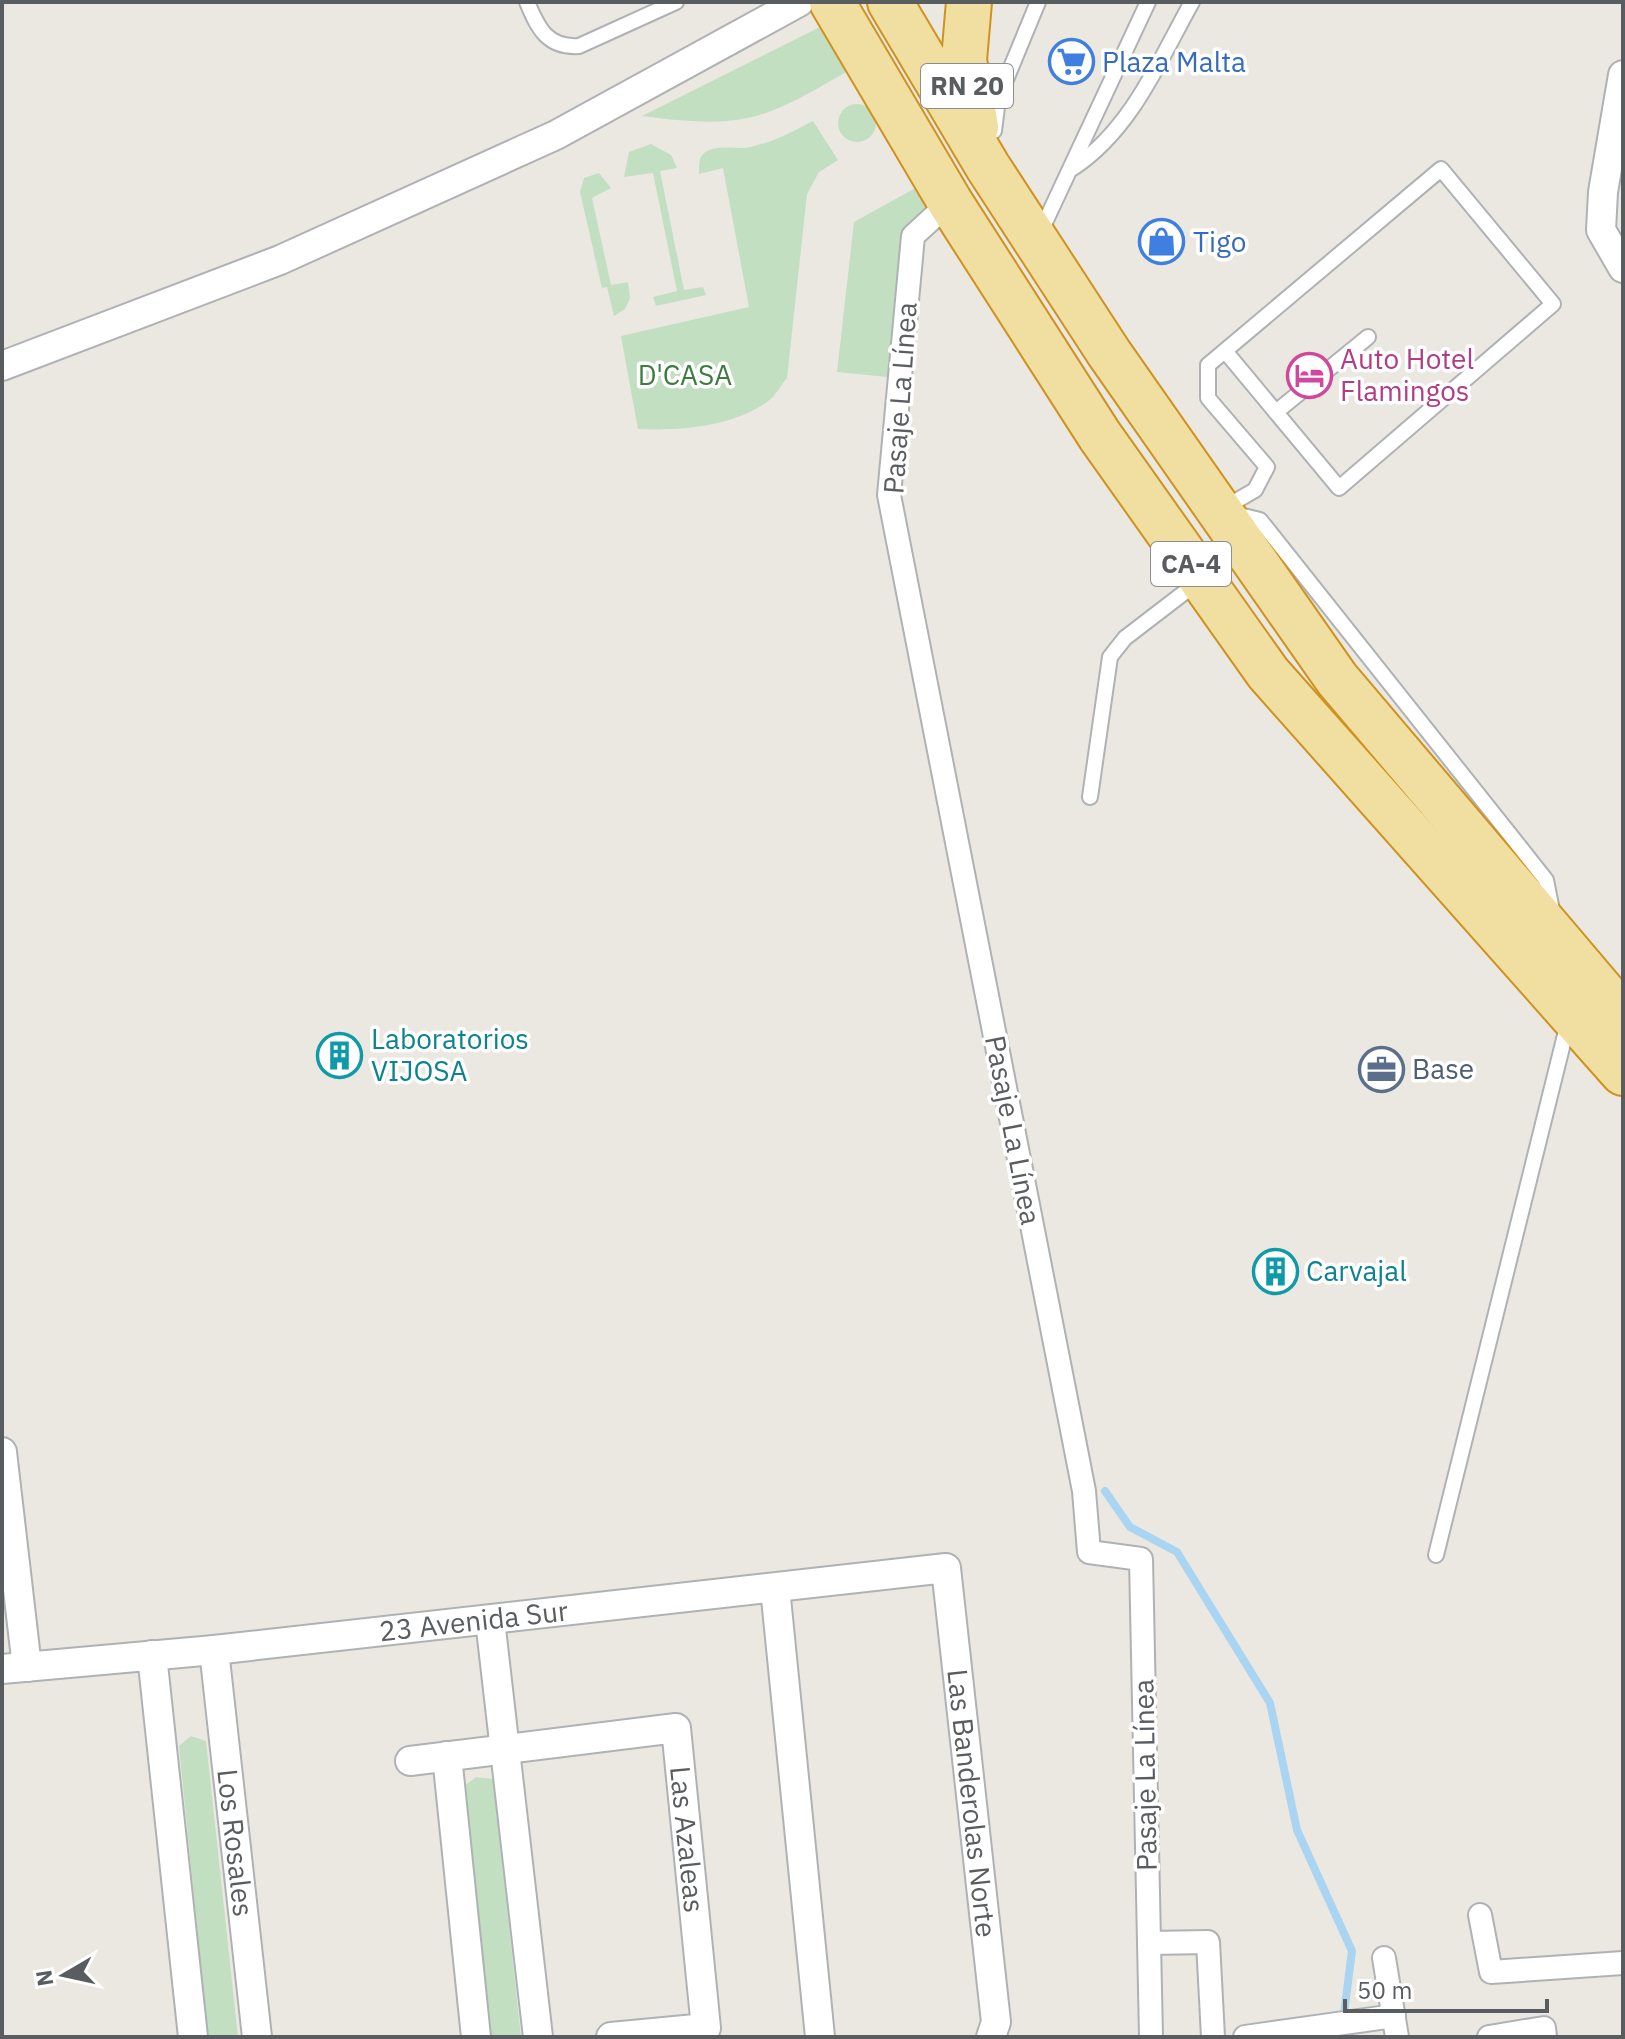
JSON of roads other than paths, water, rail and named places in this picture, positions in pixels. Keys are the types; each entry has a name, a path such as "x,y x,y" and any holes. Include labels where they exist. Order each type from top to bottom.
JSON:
{"highway":[{"name":"CA-4","path":"832,2 950,202 1100,436 1268,673 1623,1073"},
{"name":"CA-4","path":"890,2 988,167 1133,388 1337,679 1623,1016"},
{"name":"RN 20","path":"969,2 964,60 968,97 988,167"}],"street":[{"path":"2,366 280,260 542,142 799,2"},
{"path":"1623,75 1603,192 1601,230 1623,268"},
{"name":"Pasaje La Línea","path":"950,202 913,236 889,495 1084,1491 1089,1552 1141,1559 1151,2037"},
{"path":"2,1452 15,1668"},
{"name":"23 Avenida Sur","path":"15,1668 214,1650 946,1568"},
{"name":"Las Banderolas Norte","path":"946,1568 996,2022 991,2037"},
{"path":"775,1588 820,2037"},
{"path":"490,1620 538,2037"},
{"name":"Los Rosales","path":"214,1650 257,2037"},
{"path":"152,1655 193,2037"},
{"name":"Las Azaleas","path":"410,1761 676,1728 706,2028 611,2037"},
{"path":"447,1756 476,2037"},
{"path":"1480,1915 1491,1972 1623,1963"},
{"path":"1149,1943 1208,1942 1213,2037"},
{"path":"1245,2037 1363,2020 1395,2026 1384,1958"},
{"path":"1489,2037 1544,2028 1545,2037"}],"lane":[{"path":"527,2 547,40 563,47 579,46 676,2"},
{"path":"988,167 998,99 1038,2"},
{"path":"1037,241 1148,2"},
{"path":"1073,168 1095,154 1126,119 1192,2"},
{"path":"1219,511 1255,490 1267,467 1208,398 1208,365 1441,169 1553,304 1339,488 1225,351"},
{"path":"1276,412 1368,337"},
{"path":"1090,797 1110,657 1125,638 1201,579"},
{"path":"1436,1555 1571,1015"}],"waterway":[{"path":"1105,1491 1130,1527 1177,1552 1270,1703 1297,1830 1352,1951 1341,2037"}],"place":[{"name":"Plaza Malta","path":"1071,62"},
{"name":"Tigo","path":"1162,242"},
{"name":"Auto Hotel Flamingos","path":"1309,375"},
{"name":"Laboratorios VIJOSA","path":"340,1055"},
{"name":"Base","path":"1381,1069"},
{"name":"Carvajal","path":"1275,1271"}],"park label":[{"name":"D'CASA","path":"685,375"}]}
